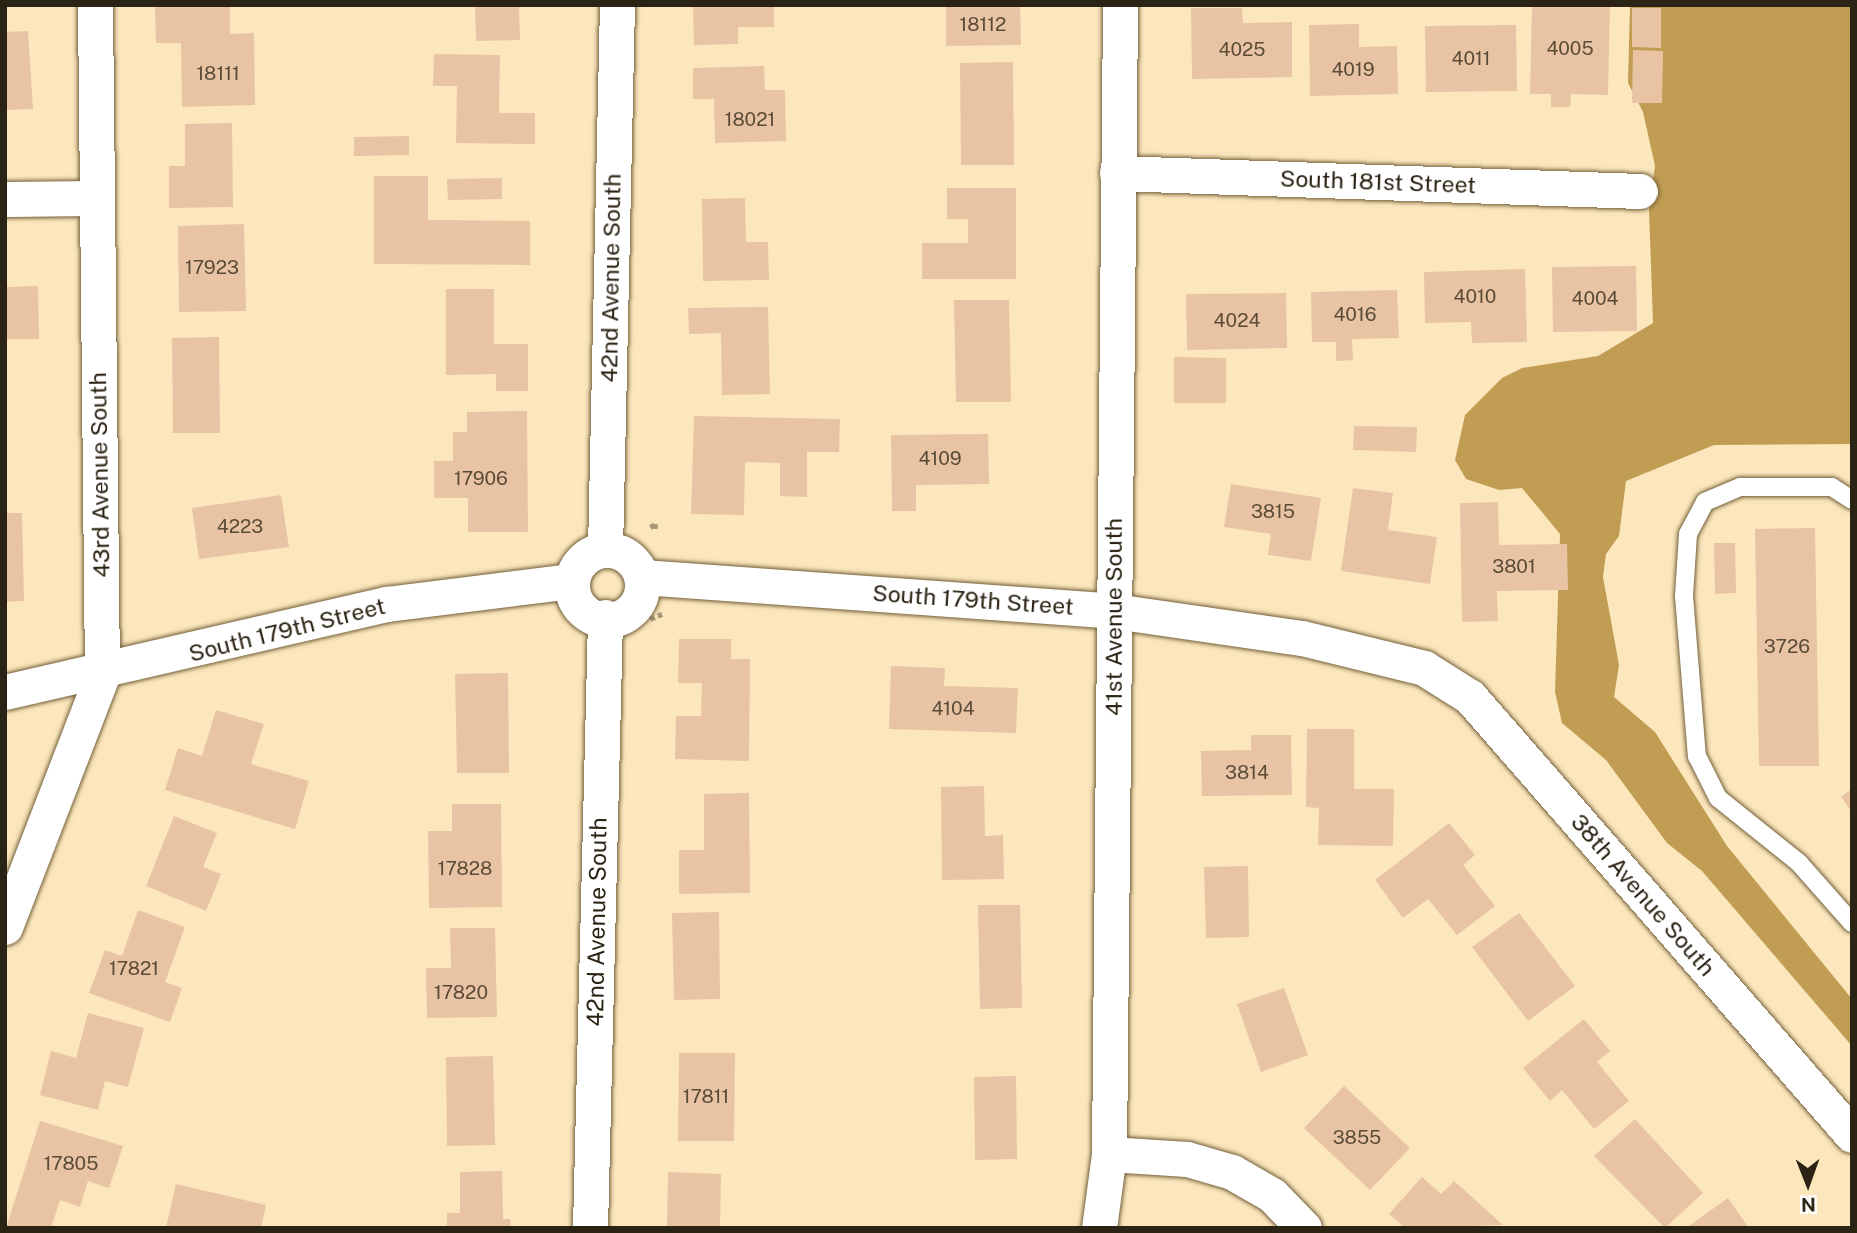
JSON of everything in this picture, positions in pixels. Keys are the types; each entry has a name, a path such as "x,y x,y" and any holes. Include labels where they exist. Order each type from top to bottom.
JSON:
{"street":[{"name":"43rd Avenue South","path":"5,927 102,675 96,5"},
{"name":"42nd Avenue South","path":"605,550 617,5"},
{"name":"41st Avenue South","path":"1099,1228 1109,1154 1120,5"},
{"name":"South 181st Street","path":"1117,173 1640,191"},
{"path":"5,199 97,198"},
{"path":"605,550 628,556 642,577 635,608 605,617 584,613 571,581 582,560 605,550"},
{"name":"South 179th Street","path":"642,577 1114,611 1302,638 1424,668"},
{"name":"South 179th Street","path":"5,692 102,675 387,604 571,581"},
{"name":"42nd Avenue South","path":"590,1228 605,617"},
{"name":"38th Avenue South","path":"1424,668 1470,697 1852,1135"},
{"path":"1109,1154 1187,1159 1232,1172 1272,1195 1304,1228"}],"lane":[{"path":"1852,500 1832,487 1740,487 1705,502 1688,534 1684,596 1697,757 1707,778 1718,799 1799,863 1852,923"}],"shaded area":[{"path":"1630,5 1852,5 1852,444 1714,445 1626,481 1619,536 1606,554 1603,577 1619,665 1614,697 1655,732 1727,846 1852,999 1852,1046 1702,871 1667,843 1606,760 1562,723 1555,692 1560,534 1522,488 1499,490 1466,479 1455,460 1465,415 1502,378 1522,368 1598,356 1653,323 1649,210 1655,166 1643,112 1628,83"}],"building":[{"path":"475,5 519,5 520,40 476,41"},
{"path":"693,5 774,5 774,27 738,27 738,44 694,45"},
{"path":"946,5 1020,5 1021,45 946,46"},
{"path":"1532,5 1610,5 1608,95 1571,94 1570,107 1551,107 1551,94 1530,94"},
{"path":"230,6 230,34 254,33 255,105 182,107 181,43 156,43 155,7"},
{"path":"1191,8 1242,8 1243,23 1292,22 1292,77 1192,79"},
{"path":"1632,8 1661,8 1661,48 1632,47"},
{"path":"1359,24 1359,47 1397,46 1398,94 1310,96 1309,25"},
{"path":"1516,25 1517,91 1426,92 1425,26"},
{"path":"28,31 33,109 5,110 5,32"},
{"path":"1633,50 1663,51 1662,103 1632,103"},
{"path":"434,54 500,55 499,113 535,113 535,144 456,143 457,86 433,86"},
{"path":"1013,62 1014,165 961,165 960,63"},
{"path":"764,66 765,90 785,90 786,141 715,143 714,99 693,99 693,68"},
{"path":"232,123 233,207 169,208 169,166 185,166 185,124"},
{"path":"409,136 409,155 354,156 354,137"},
{"path":"374,176 428,176 428,220 530,221 530,265 374,264"},
{"path":"502,178 502,199 448,200 447,179"},
{"path":"947,188 1016,188 1016,279 922,279 922,243 968,243 968,219 947,219"},
{"path":"745,198 746,242 768,242 769,280 703,281 702,199"},
{"path":"244,224 246,311 179,312 178,226"},
{"path":"1636,266 1637,331 1553,332 1552,267"},
{"path":"1525,269 1527,342 1472,343 1471,322 1425,323 1424,272"},
{"path":"38,286 39,339 5,339 5,287"},
{"path":"446,289 494,289 494,344 528,344 528,391 496,391 496,374 446,375"},
{"path":"1397,290 1399,338 1352,339 1353,360 1336,361 1336,342 1312,342 1311,292"},
{"path":"1286,293 1287,348 1187,350 1186,294"},
{"path":"954,300 1009,300 1011,402 956,402"},
{"path":"768,307 770,394 722,395 721,333 689,334 688,308"},
{"path":"219,337 220,433 173,433 172,338"},
{"path":"1174,357 1226,358 1226,403 1174,403"},
{"path":"527,411 528,532 468,532 468,498 434,498 434,461 453,461 453,432 467,432 467,412"},
{"path":"694,416 840,419 839,452 807,452 807,497 780,496 780,463 745,462 744,515 691,514"},
{"path":"1354,426 1417,427 1416,452 1353,450"},
{"path":"988,434 989,484 916,485 916,511 892,511 891,435"},
{"path":"1231,484 1321,498 1311,561 1268,555 1271,534 1224,527"},
{"path":"1353,488 1393,493 1388,530 1437,537 1430,584 1341,571"},
{"path":"281,495 289,547 199,559 192,508"},
{"path":"1498,502 1499,545 1567,544 1568,590 1497,591 1498,621 1462,622 1460,503"},
{"path":"5,513 22,513 24,601 5,602"},
{"path":"1815,528 1819,766 1759,766 1755,529"},
{"path":"1714,543 1735,543 1736,593 1715,594"},
{"path":"679,639 731,639 731,659 750,659 749,761 675,759 676,716 701,716 702,683 678,683"},
{"path":"891,666 945,668 944,686 1018,688 1016,733 889,729"},
{"path":"508,673 509,773 457,773 455,674"},
{"path":"216,710 264,724 251,764 309,781 295,829 165,790 178,748 202,756"},
{"path":"1307,729 1354,729 1354,789 1394,789 1393,846 1318,845 1319,808 1306,807"},
{"path":"1251,735 1291,735 1292,795 1202,796 1201,751 1251,750"},
{"path":"984,786 985,836 1003,835 1004,879 942,880 941,787"},
{"path":"1852,789 1852,812 1841,797"},
{"path":"749,793 750,893 679,894 679,850 704,850 704,794"},
{"path":"452,804 501,804 502,907 429,908 428,831 452,831"},
{"path":"174,816 217,833 203,867 221,874 206,911 146,886"},
{"path":"1449,823 1475,855 1463,865 1495,906 1457,935 1428,899 1403,918 1375,880"},
{"path":"1248,866 1249,937 1206,938 1204,867"},
{"path":"978,905 1020,905 1022,1008 980,1009"},
{"path":"138,910 185,927 165,982 182,988 170,1022 89,993 105,950 122,956"},
{"path":"719,912 720,999 674,1000 672,913"},
{"path":"1519,913 1575,986 1528,1021 1472,947"},
{"path":"450,928 495,928 497,1017 427,1018 426,968 451,968"},
{"path":"1284,988 1308,1055 1261,1072 1237,1004"},
{"path":"88,1013 144,1028 128,1087 105,1081 98,1110 40,1095 51,1051 76,1058"},
{"path":"1584,1019 1610,1051 1597,1062 1629,1101 1594,1129 1562,1090 1550,1101 1523,1068"},
{"path":"679,1053 735,1053 734,1141 678,1141"},
{"path":"493,1056 495,1145 447,1146 446,1057"},
{"path":"1016,1076 1017,1159 975,1160 974,1077"},
{"path":"1344,1086 1410,1148 1370,1190 1304,1128"},
{"path":"1635,1119 1703,1193 1665,1228 1594,1156"},
{"path":"40,1121 123,1146 109,1188 88,1181 80,1207 60,1200 51,1228 6,1228"},
{"path":"502,1171 503,1219 510,1219 511,1228 447,1228 447,1213 460,1213 460,1172"},
{"path":"668,1172 721,1174 720,1228 667,1228"},
{"path":"1422,1177 1441,1194 1454,1181 1503,1225 1405,1228 1389,1214"},
{"path":"176,1184 266,1205 261,1228 166,1228"},
{"path":"1728,1198 1749,1228 1686,1228"}]}
